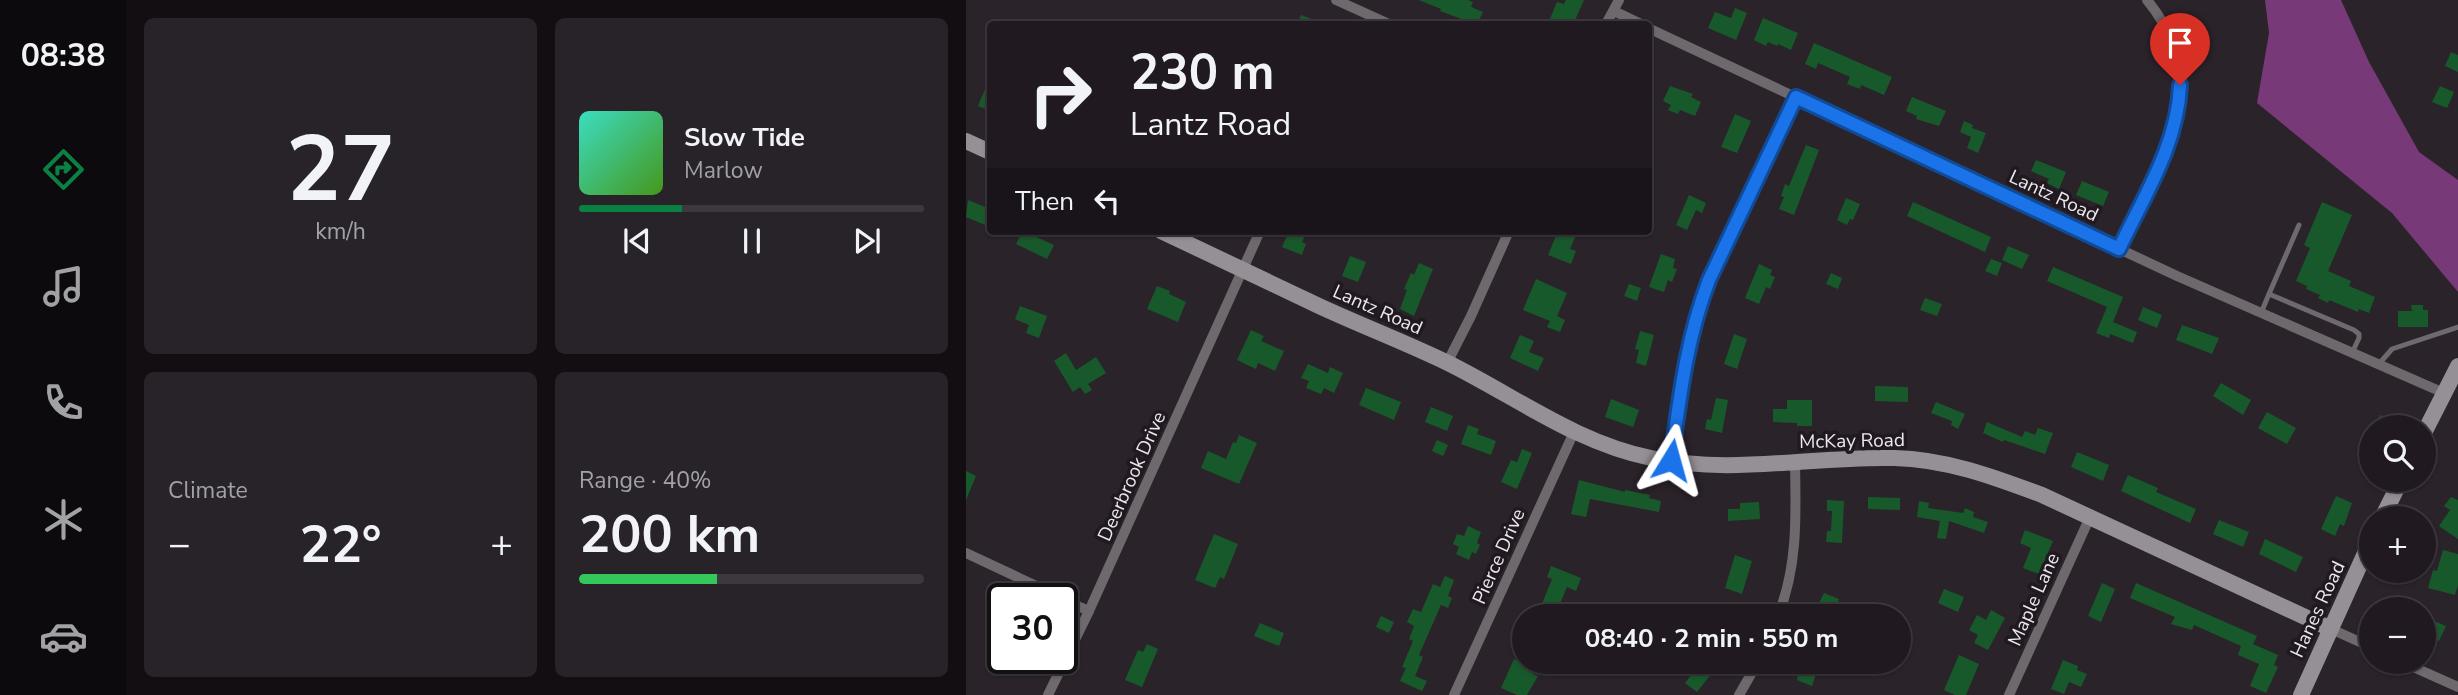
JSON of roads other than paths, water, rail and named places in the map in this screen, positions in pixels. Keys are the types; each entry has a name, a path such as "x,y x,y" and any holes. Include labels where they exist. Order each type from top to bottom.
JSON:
{"street":[{"path":"1336,0 1382,21"},
{"path":"1608,21 1619,0"},
{"path":"2119,249 2166,151 2179,98 2178,70 2170,39 2147,0"},
{"path":"1358,21 1363,12"},
{"path":"1614,12 1634,21"},
{"name":"Lantz Road","path":"1652,30 2119,249 2444,393"},
{"path":"1671,460 1685,360 1698,310 1709,280 1796,97"},
{"path":"966,141 987,151"},
{"name":"Lantz Road","path":"1170,235 1447,363"},
{"name":"Deerbrook Drive","path":"1048,695 1089,611 1258,235"},
{"path":"1447,363 1507,235"},
{"name":"McKay Road","path":"1447,363 1574,432 1627,452 1653,458 1728,466 1896,458 1957,466 1998,478 2090,517 2331,629"},
{"path":"2433,415 2458,366"},
{"name":"Pierce Drive","path":"1454,695 1574,432"},
{"path":"1782,604 1794,552 1795,463"},
{"name":"Maple Lane","path":"2009,695 2090,517"},
{"path":"966,553 1029,583"},
{"name":"Hanes Road","path":"2301,695 2359,567"},
{"path":"1078,606 1089,611"},
{"path":"2331,629 2359,642"},
{"path":"1740,695 1751,674"},
{"path":"2428,674 2456,687"}],"lane":[{"path":"2261,313 2299,225"},
{"path":"2269,294 2354,330 2359,334 2359,338 2352,353"},
{"path":"2378,365 2392,349 2458,327"}]}
